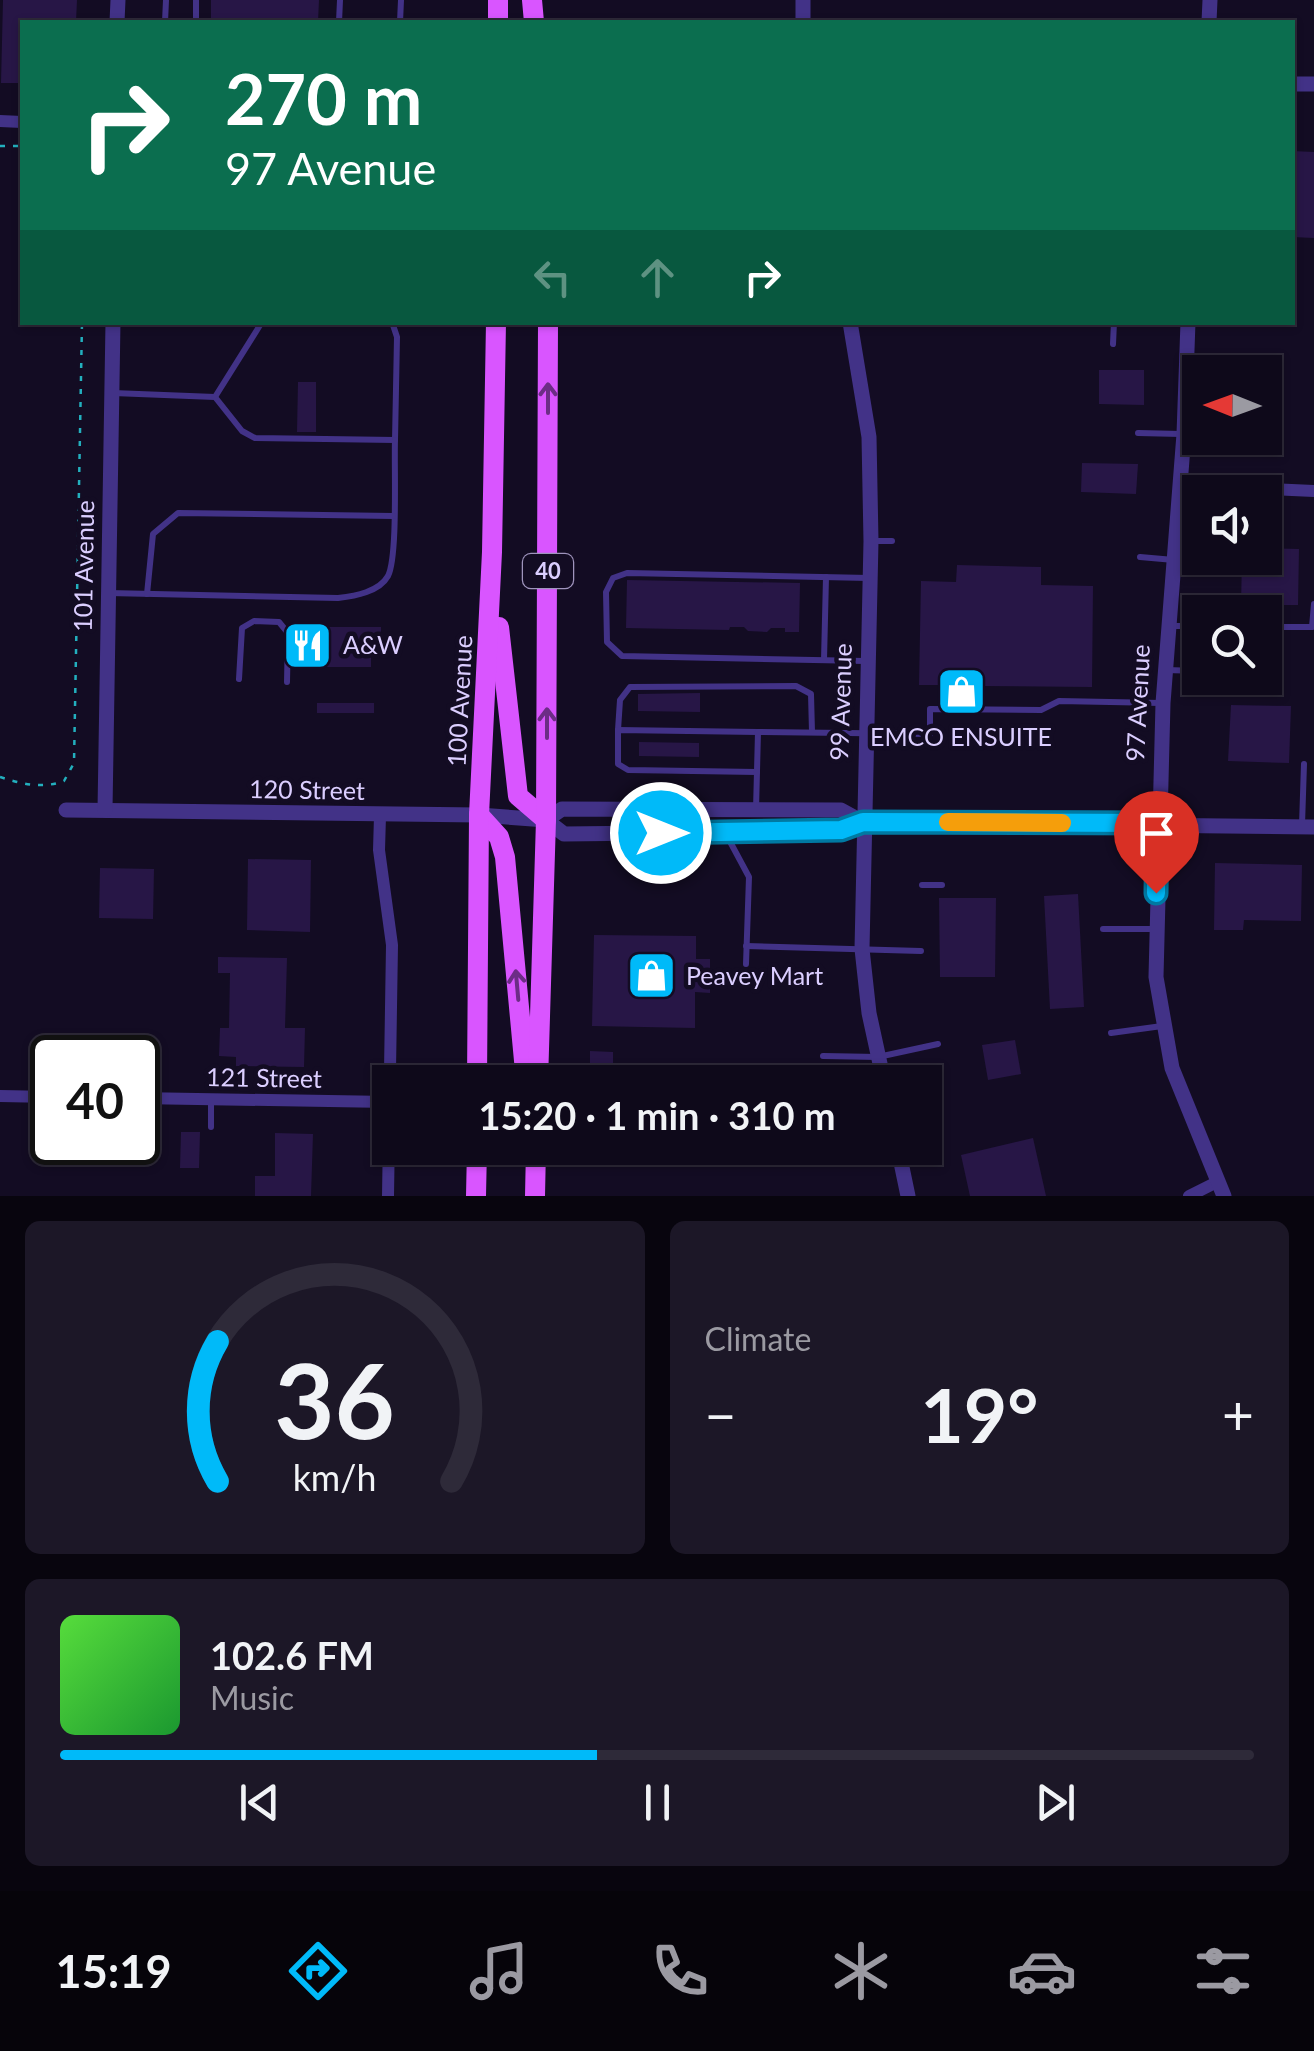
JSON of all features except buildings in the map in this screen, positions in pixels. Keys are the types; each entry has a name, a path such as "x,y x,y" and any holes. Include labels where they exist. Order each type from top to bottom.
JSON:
{"main road":[{"name":"100 Avenue","path":"477,1065 479,815 492,552 496,325"},
{"name":"40","path":"539,1065 546,820 548,325"},
{"path":"492,552 514,778 518,796 546,820"},
{"path":"479,815 500,837 505,857 524,1065"},
{"path":"476,1196 477,1165"}],"street":[{"name":"101 Avenue","path":"104,810 113,325"},
{"name":"99 Avenue","path":"850,325 869,437 871,541 862,949 880,1065"},
{"name":"97 Avenue","path":"1187,355 1188,325"},
{"name":"97 Avenue","path":"1183,455 1162,703 1154,928 1162,1026 1172,1068 1221,1189"},
{"path":"1181,485 1314,491"},
{"name":"120 Street","path":"546,820 562,809 842,810 863,822"},
{"name":"120 Street","path":"66,810 479,815 546,820 564,834 841,830 863,822 1308,826"},
{"path":"380,816 379,850 392,944 390,1065"},
{"path":"0,1096 30,1097"},
{"name":"121 Street","path":"160,1099 372,1102"},
{"path":"388,1165 388,1196"},
{"path":"902,1165 908,1196"},
{"path":"1189,1196 1221,1189"}],"lane":[{"path":"215,397 260,325"},
{"path":"108,593 355,596 380,584 388,575 392,516 397,337 393,325"},
{"path":"1113,344 1114,325"},
{"path":"112,393 215,397 242,431 256,438 395,440"},
{"path":"1138,434 1182,434"},
{"path":"147,594 153,534 178,514 392,516"},
{"path":"871,541 892,541"},
{"path":"1140,556 1174,560"},
{"path":"867,661 622,656 607,642 606,592 614,578 627,573 870,578"},
{"path":"824,660 826,577"},
{"path":"1282,627 1312,628 1314,604"},
{"path":"240,679 242,628 254,621 278,622 288,633 287,682"},
{"path":"1168,626 1182,626"},
{"path":"1165,670 1182,670"},
{"path":"757,772 628,770 618,764 620,700 630,688 796,686 810,694 812,732"},
{"path":"618,730 930,734 930,709 1040,710 1059,702 1162,703"},
{"path":"756,810 758,732"},
{"path":"1304,764 1308,826"},
{"path":"725,833 749,877 746,964"},
{"path":"922,885 942,885"},
{"path":"1103,929 1154,928"},
{"path":"746,946 922,950"},
{"path":"1111,1032 1162,1026"},
{"path":"823,1056 878,1057 938,1044"},
{"path":"210,1127 211,1100"}],"path":[{"path":"0,777 54,784 64,781 74,763 82,325"}],"slow traffic":[{"path":"948,822 1062,823"}],"place":[{"name":"A&W","path":"308,645"},
{"name":"EMCO ENSUITE","path":"961,691"},
{"name":"Peavey Mart","path":"651,976"}],"route":[{"path":"661,833 841,830 863,822 1157,823 1156,893"}]}
